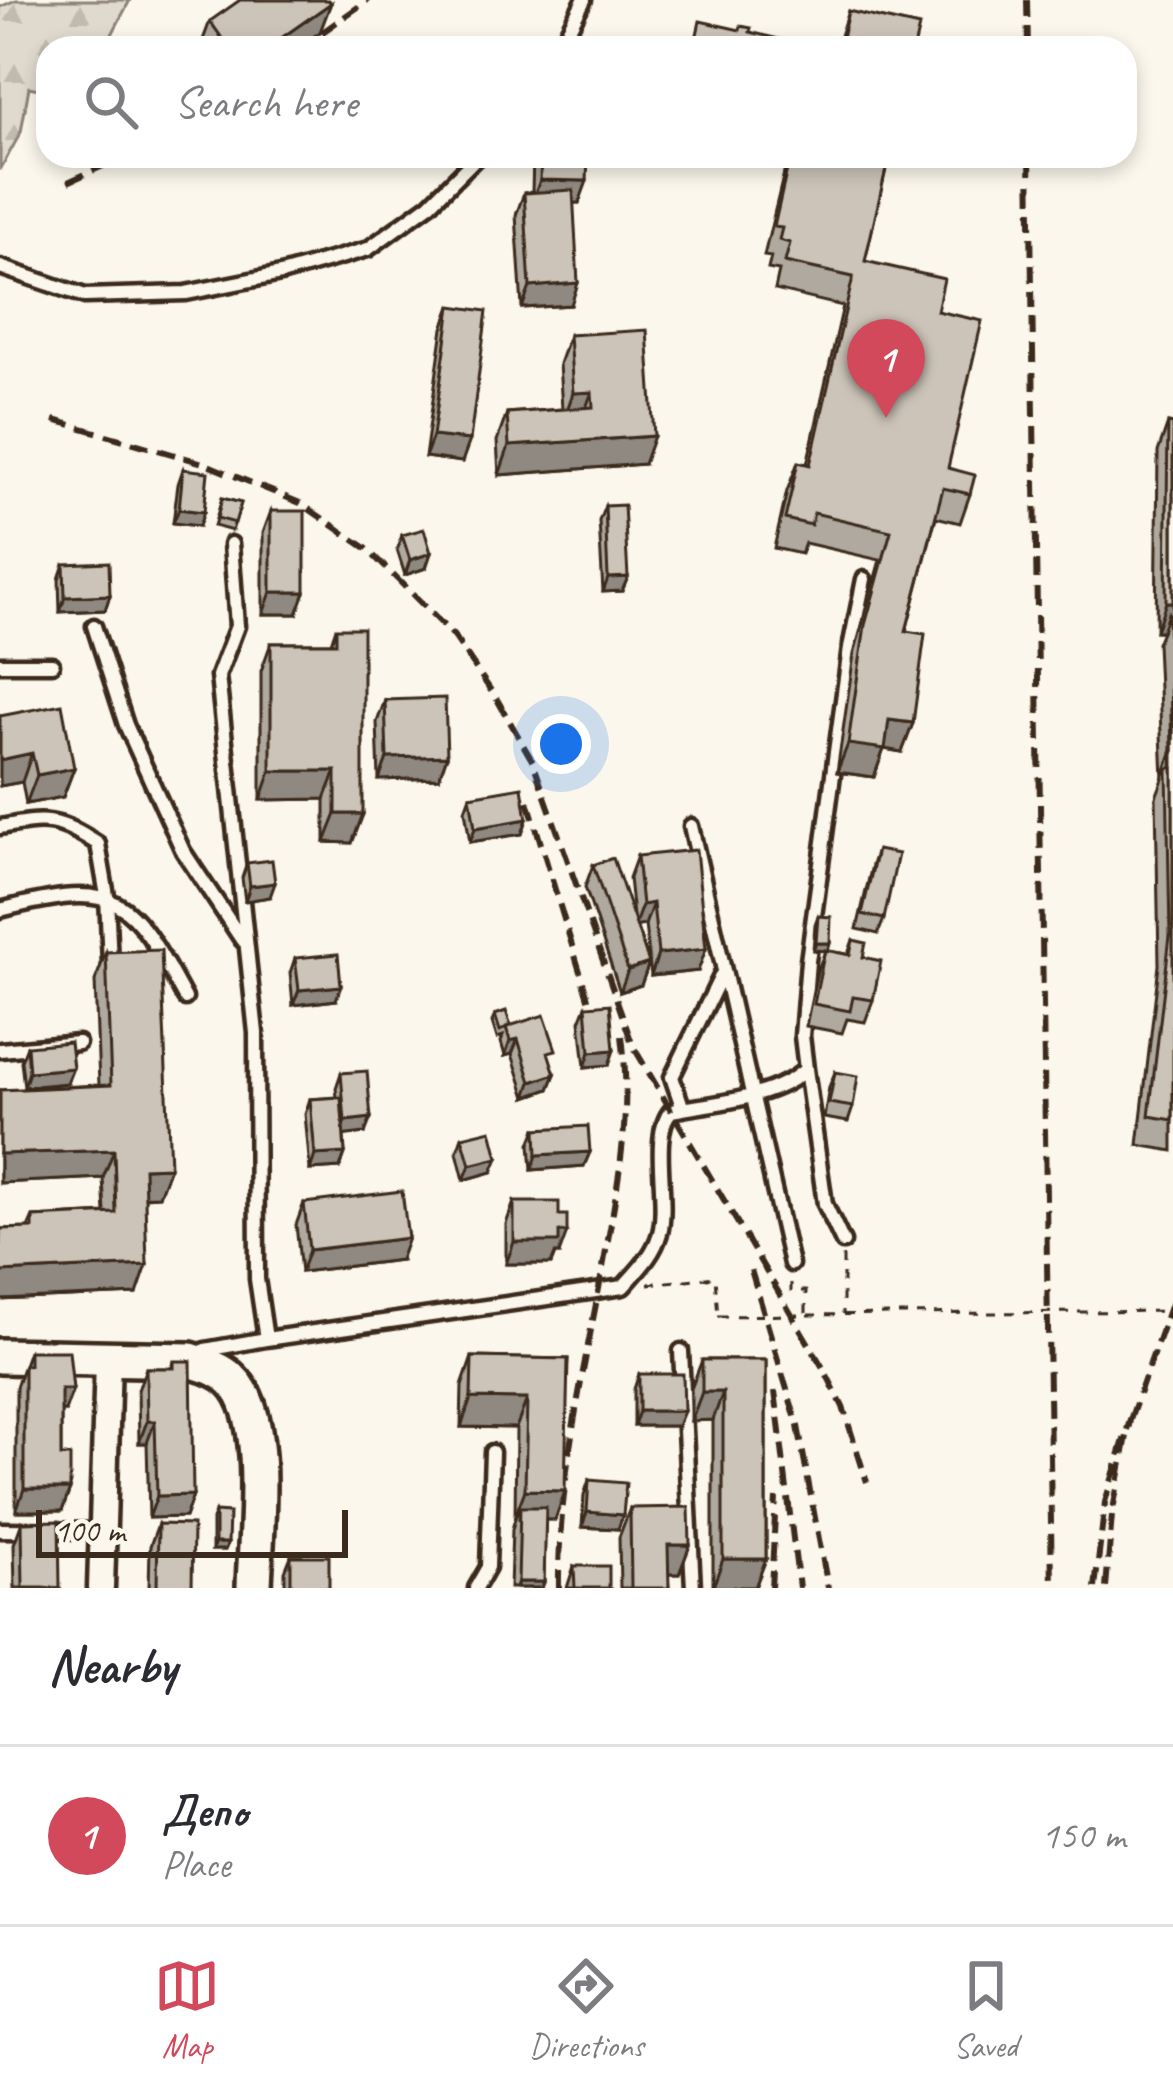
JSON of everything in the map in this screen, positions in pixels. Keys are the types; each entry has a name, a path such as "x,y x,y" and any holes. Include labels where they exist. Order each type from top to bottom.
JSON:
{"main road":[{"path":"0,1356 190,1360 232,1379 252,1414 255,1436 254,1588"}],"street":[{"path":"101,1588 108,1360"}],"lane":[{"path":"565,36 584,0"},
{"path":"0,267 85,296 186,293 281,274 368,249 430,204 466,168"},
{"path":"231,544 237,626 218,676 256,1033 257,1279 266,1339"},
{"path":"843,1242 825,1204 802,1036 850,648 864,579"},
{"path":"94,626 126,725 183,850 246,946"},
{"path":"0,664 52,664"},
{"path":"0,826 41,818 66,824 98,844 107,896 110,965"},
{"path":"691,826 791,1264"},
{"path":"0,910 51,897 107,896 147,927 185,998"},
{"path":"682,1109 672,1077 724,971"},
{"path":"0,1050 78,1043"},
{"path":"190,1360 205,1350 266,1339 623,1287 652,1254 662,1229 665,1118 671,1111 751,1094 806,1069"},
{"path":"681,1351 693,1588"},
{"path":"476,1588 488,1567 492,1452"},
{"path":"670,1514 689,1514"},
{"path":"0,1531 103,1531"}],"path":[{"path":"843,1242 843,1314"},
{"path":"791,1264 791,1291 806,1291 806,1315"},
{"path":"623,1287 715,1277 718,1316 1173,1311"}],"green space":[{"path":"16,0 130,0 111,36 36,36 36,88 29,87 21,132 0,170 0,7"}],"building":[{"path":"240,0 331,3 284,36 221,36 210,21"},
{"path":"848,11 919,27 917,36 843,36"},
{"path":"700,21 751,28 750,32 766,36 697,36"},
{"path":"540,168 588,168 587,181 540,180"},
{"path":"787,168 886,168 865,261 944,279 937,311 982,321 948,468 975,475 970,494 943,488 906,631 925,634 913,723 889,720 885,749 848,744 865,625 891,531 814,513 811,525 785,519 798,462 810,465 853,277 785,262 790,243 779,240 782,228 774,227"},
{"path":"573,190 578,283 530,287 524,193"},
{"path":"451,306 487,311 470,440 433,436"},
{"path":"647,330 654,436 509,446 507,413 593,407 592,392 573,393 569,335"},
{"path":"1168,423 1173,424 1173,602 1166,602"},
{"path":"183,469 208,472 204,512 179,509"},
{"path":"222,498 241,503 235,523 217,518"},
{"path":"624,505 628,577 608,578 605,506"},
{"path":"271,511 305,511 305,592 271,592"},
{"path":"424,529 431,553 410,560 402,535"},
{"path":"109,562 110,595 65,597 64,564"},
{"path":"1168,614 1173,614 1173,750 1172,750"},
{"path":"336,628 363,628 363,814 336,814 336,771 271,771 271,643 336,643"},
{"path":"445,698 447,756 387,758 385,700"},
{"path":"62,704 74,768 37,775 32,753 0,760 0,716"},
{"path":"1167,768 1173,768 1173,1120 1149,1116 1170,936"},
{"path":"522,787 527,819 475,828 470,796"},
{"path":"696,850 706,949 658,954 653,903 642,905 637,856"},
{"path":"877,850 898,854 884,919 862,914"},
{"path":"613,858 649,963 628,970 593,865"},
{"path":"272,860 275,883 250,886 247,863"},
{"path":"818,916 831,917 830,943 816,943"},
{"path":"853,940 866,943 863,957 881,961 873,1000 853,997 850,1011 814,1004 825,950 850,955"},
{"path":"161,950 170,1167 144,1168 147,1265 0,1272 0,1229 33,1228 33,1217 116,1213 114,1150 0,1154 0,1090 111,1085 106,952"},
{"path":"338,954 341,986 299,990 295,958"},
{"path":"610,1004 614,1050 590,1052 586,1006"},
{"path":"506,1011 511,1026 500,1031 495,1015"},
{"path":"544,1015 556,1050 548,1052 555,1074 531,1082 518,1039 510,1041 506,1027"},
{"path":"70,1042 73,1068 29,1072 27,1046"},
{"path":"367,1071 371,1118 345,1121 341,1073"},
{"path":"835,1072 858,1076 853,1107 829,1103"},
{"path":"341,1097 345,1153 315,1155 310,1099"},
{"path":"588,1126 590,1152 537,1155 536,1129"},
{"path":"491,1130 498,1158 470,1165 462,1137"},
{"path":"402,1191 408,1238 309,1250 304,1203"},
{"path":"514,1202 559,1202 559,1215 567,1215 567,1232 559,1232 559,1242 514,1242"},
{"path":"29,1351 69,1351 73,1389 61,1389 61,1456 70,1456 70,1489 24,1489 24,1365 29,1365"},
{"path":"472,1357 568,1359 565,1491 525,1490 527,1399 471,1398"},
{"path":"702,1360 766,1360 766,1559 723,1559 723,1392 702,1392"},
{"path":"174,1361 191,1361 193,1495 157,1496 155,1421 147,1421 146,1368 174,1368"},
{"path":"639,1374 683,1374 684,1411 639,1411"},
{"path":"589,1480 626,1483 623,1515 587,1512"},
{"path":"520,1507 546,1507 544,1582 518,1582"},
{"path":"689,1507 690,1545 668,1545 669,1588 631,1588 630,1508"},
{"path":"215,1512 229,1513 228,1543 215,1543"},
{"path":"59,1521 60,1588 23,1588 22,1522"},
{"path":"158,1524 193,1525 192,1588 157,1588"},
{"path":"291,1556 329,1556 329,1588 291,1588"},
{"path":"574,1566 609,1566 609,1588 575,1588"}],"railway":[{"path":"317,36 368,0"},
{"path":"1027,0 1028,36"},
{"path":"68,182 99,168"},
{"path":"1030,168 1052,1588"},
{"path":"54,420 203,463 300,503 366,548 453,635 533,762 633,1046 825,1371 843,1407 867,1482"},
{"path":"528,801 591,1008"},
{"path":"559,1588 568,1465 622,1150 622,1036"},
{"path":"751,1270 798,1426 828,1588"},
{"path":"1130,1420 1173,1298"},
{"path":"775,1391 799,1588"},
{"path":"1095,1588 1105,1502 1130,1420 1112,1515 1106,1588"},
{"path":"771,1588 776,1498"}],"place":[{"name":"Депо","path":"886,418"}]}
